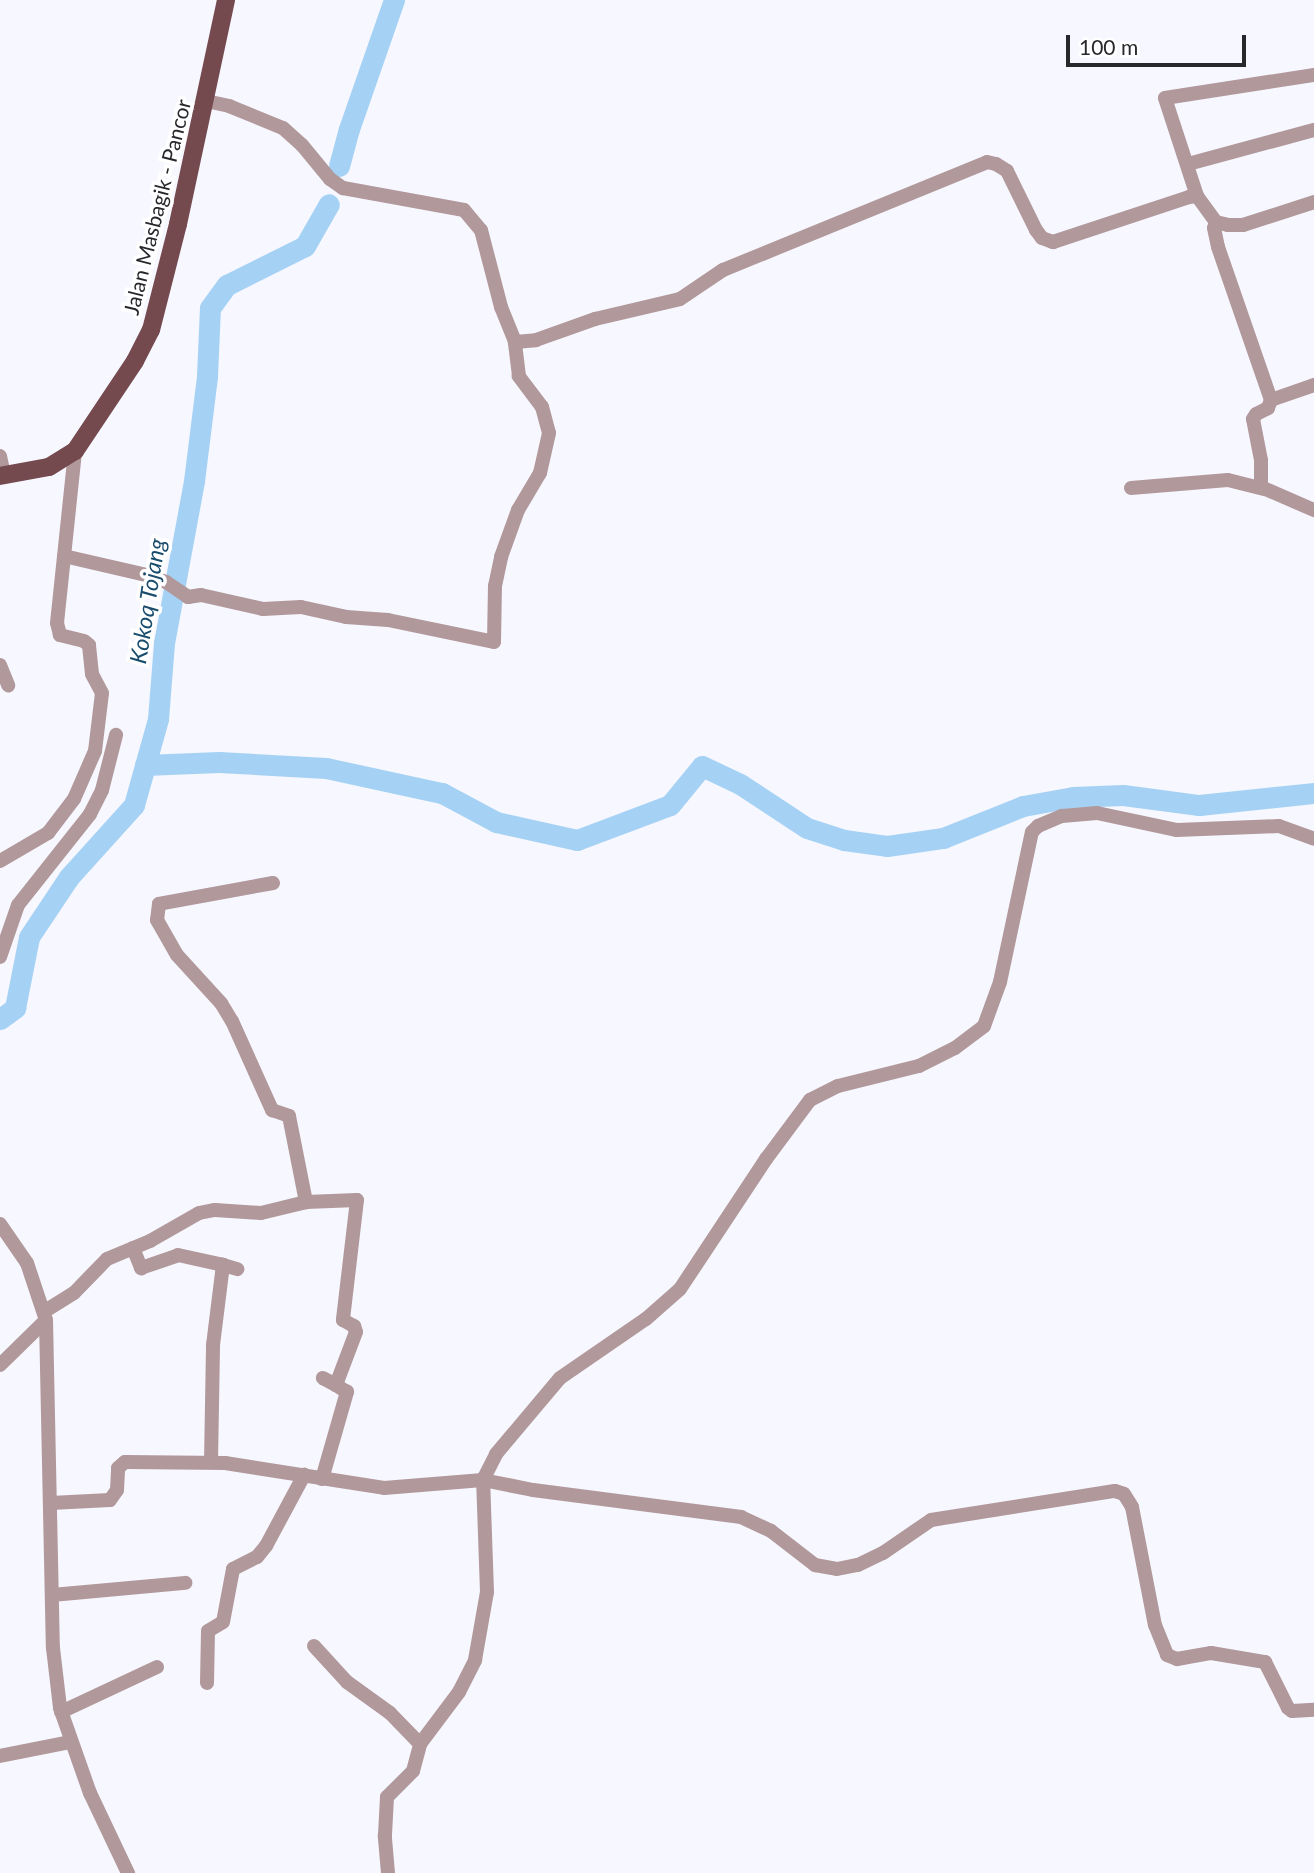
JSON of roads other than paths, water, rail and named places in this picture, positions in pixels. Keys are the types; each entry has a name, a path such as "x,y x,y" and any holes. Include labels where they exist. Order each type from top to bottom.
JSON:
{"main road":[{"name":"Jalan Masbagik - Pancor","path":"2,475 49,467 75,451 135,361 151,330 206,101 226,0"}],"street":[{"path":"1314,75 1165,98 1197,196 1216,222 1243,225 1314,202"},
{"path":"64,556 146,575 188,597 201,595 263,609 302,607 346,617 388,620 494,637 495,586 501,556 518,510 540,472 549,433 542,407 519,376 515,342 475,220 464,210 449,206 343,188 330,179 302,145 283,128 229,106 206,101"},
{"path":"1188,164 1314,130"},
{"path":"515,342 536,340 595,319 680,299 723,270 987,162 996,163 1007,171 1036,230 1042,238 1053,242 1176,200 1197,196"},
{"path":"1216,222 1214,228 1218,247 1271,400 1268,408 1256,414 1253,419 1263,489"},
{"path":"1271,400 1314,385"},
{"path":"0,861 48,833 74,799 95,751 102,694 91,671 89,645 84,641 60,635 57,623 75,451"},
{"path":"0,456 2,475"},
{"path":"1131,488 1186,486 1228,480 1263,489 1314,510"},
{"path":"0,665 8,685"},
{"path":"0,957 18,905 90,814 102,790 116,735"},
{"path":"388,1873 385,1835 387,1797 413,1771 420,1744 459,1692 477,1648 487,1592 483,1480 502,1446 547,1390 646,1319 680,1289 766,1159 810,1100 838,1086 919,1066 955,1048 984,1026 1000,982 1030,837 1038,826 1062,816 1097,813 1177,830 1279,826 1314,839"},
{"path":"273,883 159,904 157,920 177,955 220,1003 232,1021 272,1110 289,1115 306,1202"},
{"path":"0,1365 46,1316 74,1293 102,1263 207,1211 257,1214 280,1211 306,1202 354,1199 358,1204 343,1320 354,1325 356,1332 330,1381 347,1392 322,1479"},
{"path":"0,1224 27,1263 46,1316 53,1648 61,1712 90,1793 128,1873"},
{"path":"133,1248 141,1268 178,1255 230,1267 214,1345 211,1462"},
{"path":"51,1503 110,1500 117,1490 118,1468 125,1462 211,1462 261,1467 384,1488 483,1480 533,1490 741,1517 771,1531 815,1565 837,1569 858,1565 883,1553 931,1520 1115,1492 1124,1494 1132,1507 1155,1625 1167,1654 1177,1659 1223,1654 1265,1662 1288,1708 1292,1711 1314,1710"},
{"path":"207,1683 208,1631 223,1622 233,1569 257,1557 266,1546 285,1516 304,1475"},
{"path":"52,1595 185,1583"},
{"path":"314,1646 347,1682 390,1713 420,1744"},
{"path":"61,1712 157,1667"},
{"path":"0,1756 70,1742"}],"waterway":[{"name":"Kokoq Tojang","path":"339,166 349,129 394,0"},
{"name":"Kokoq Tojang","path":"0,1019 15,1008 29,937 69,877 134,805 158,719 164,643 194,481 207,376 210,308 227,285 305,246 329,204"},
{"path":"145,765 219,762 326,768 442,793 496,822 577,840 670,805 702,766 740,784 807,828 844,840 887,846 943,838 1023,806 1073,797 1123,795 1199,805 1314,793"}]}
